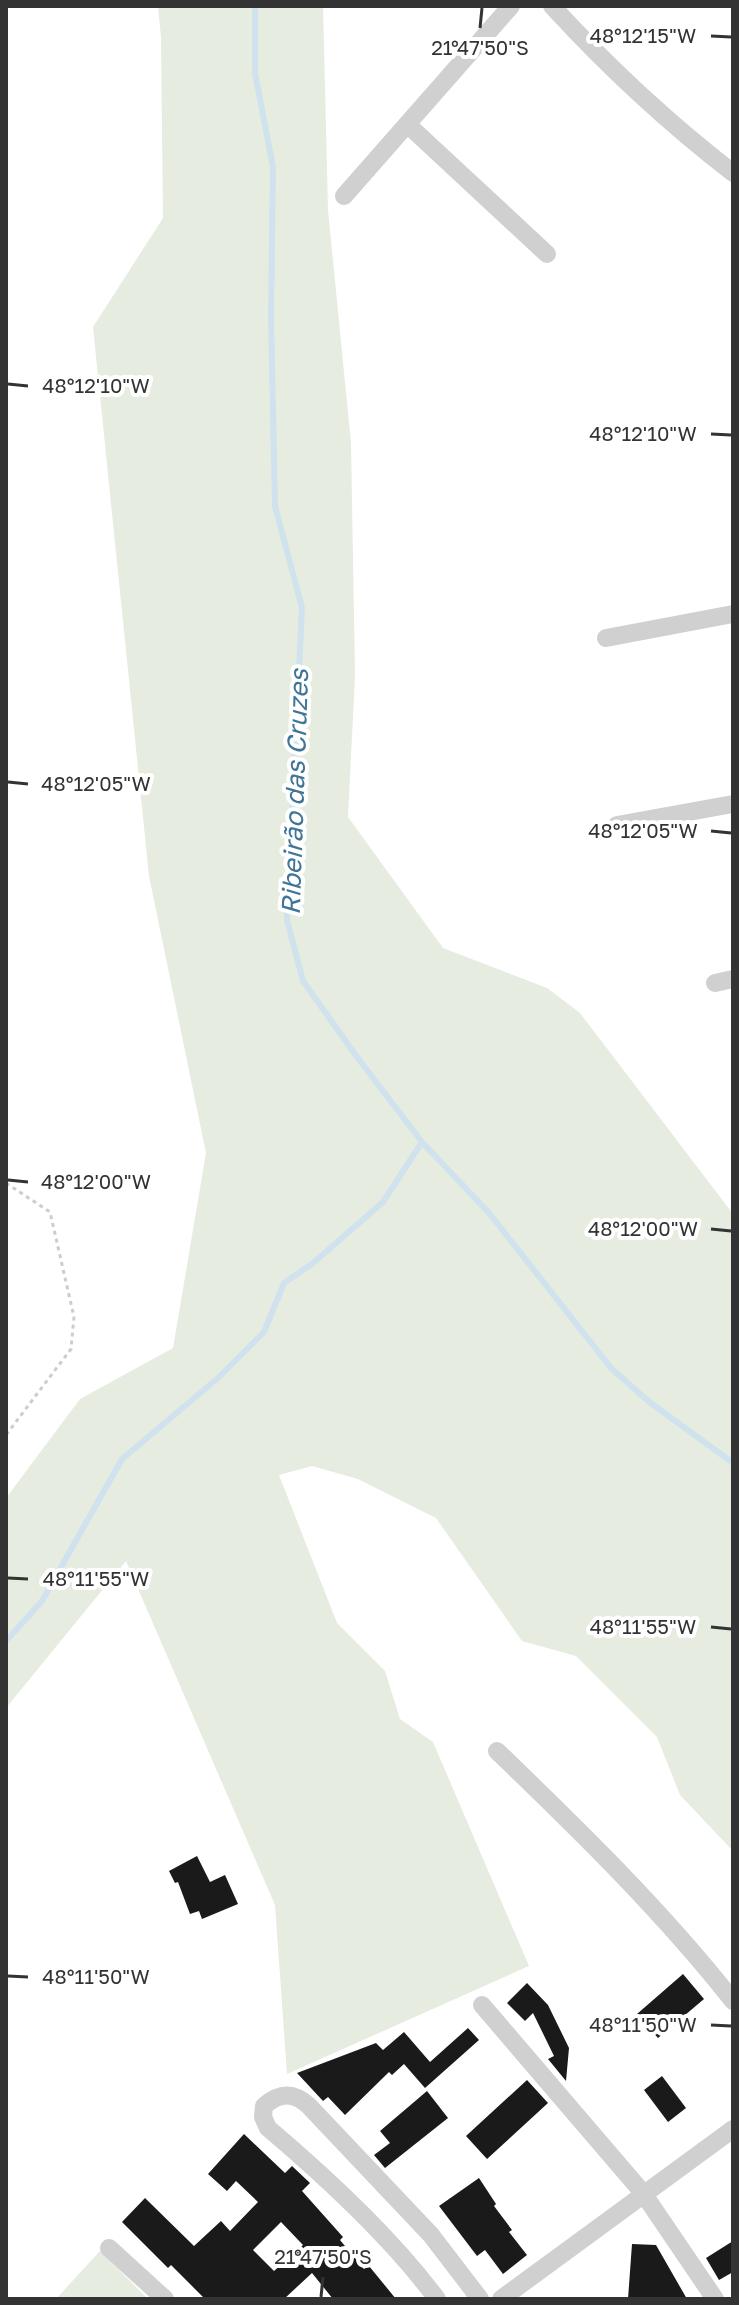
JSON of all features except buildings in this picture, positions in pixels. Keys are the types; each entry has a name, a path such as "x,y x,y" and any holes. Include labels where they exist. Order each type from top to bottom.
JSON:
{"street":[{"path":"344,196 511,6"},
{"path":"552,6 603,62 677,130 733,173"},
{"path":"407,124 547,254"},
{"path":"606,638 733,614"},
{"path":"617,825 733,804"},
{"path":"497,1751 604,1854 705,1965 733,2001"},
{"path":"482,2005 643,2193 715,2299"},
{"path":"437,2299 417,2272 268,2128 263,2117 264,2106 280,2096 299,2097 431,2235 480,2299"},
{"path":"501,2299 733,2129"},
{"path":"109,2248 165,2299"}],"path":[{"path":"6,1183 50,1212 74,1317 71,1349 6,1435"}],"shaded area":[{"path":"158,6 323,6 328,210 351,443 355,676 348,817 443,948 547,988 580,1013 733,1214 733,1851 680,1795 657,1737 576,1656 522,1641 436,1518 358,1479 312,1466 279,1475 337,1623 385,1671 400,1719 433,1742 529,1966 287,2074 275,1905 126,1561 6,1708 6,1498 80,1399 173,1348 206,1153 149,876 93,327 163,218"},
{"path":"100,2251 148,2299 56,2299"}],"waterway":[{"name":"Ribeirão das Cruzes","path":"255,6 255,73 273,167 271,317 275,506 302,608 287,920 303,981 422,1142 489,1213 611,1368 648,1401 733,1463"},
{"path":"6,1641 42,1601 122,1459 218,1378 264,1332 284,1283 312,1264 383,1202 422,1142"}]}
